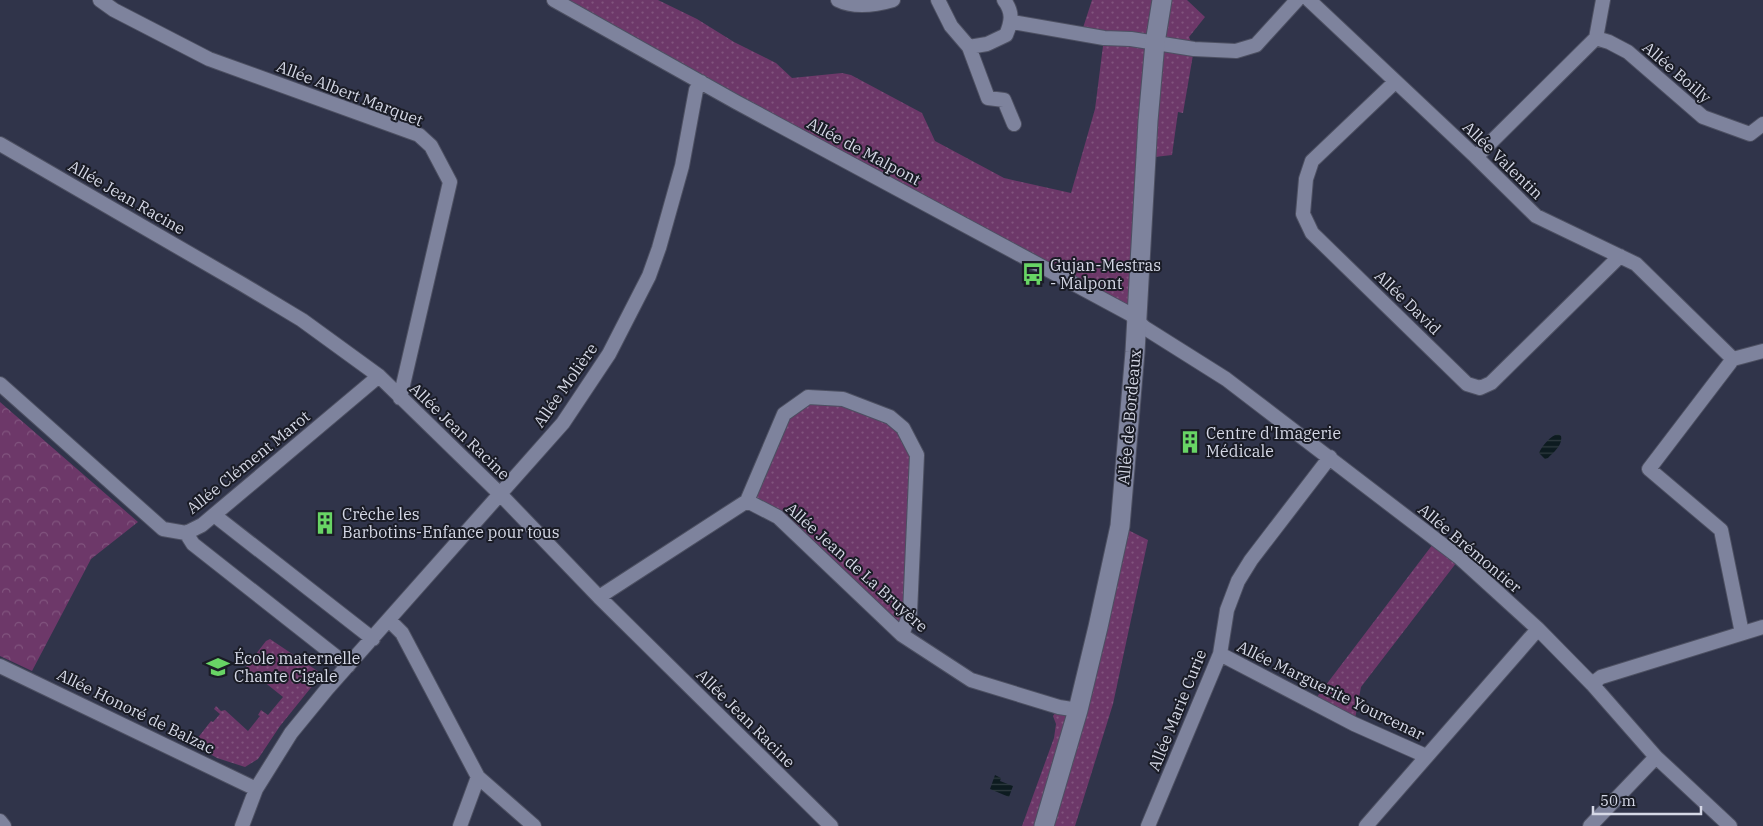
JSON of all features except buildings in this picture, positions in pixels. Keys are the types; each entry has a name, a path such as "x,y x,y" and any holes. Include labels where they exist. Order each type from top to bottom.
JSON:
{"main road":[{"name":"Allée de Bordeaux","path":"1044,826 1078,710 1120,526 1135,352 1148,121 1155,43 1162,0"}],"street":[{"name":"Allée Albert Marquet","path":"100,0 114,10 209,59 419,135 431,146 450,182 400,398"},
{"name":"Allée de Malpont","path":"554,0 700,82 1130,314 1155,335"},
{"path":"838,0 844,3 877,4 893,0"},
{"path":"938,0 951,26 969,47 988,98 1004,100 1014,124"},
{"path":"969,47 988,44 1006,35 1012,22 1010,8 1004,0"},
{"path":"1012,22 1104,38 1194,49 1236,51 1256,45 1297,0"},
{"name":"Allée Valentin","path":"1309,0 1536,216 1636,264 1733,359"},
{"path":"1476,157 1596,38 1603,0"},
{"name":"Allée Boilly","path":"1596,38 1609,42 1628,52 1703,118 1750,134 1763,124"},
{"name":"Allée Molière","path":"242,826 256,789 290,733 563,423 609,354 648,276 659,248 682,166 696,90 700,82"},
{"name":"Allée David","path":"1395,82 1312,161 1306,179 1303,214 1312,233 1467,384 1480,388 1491,383 1620,256"},
{"name":"Allée Jean Racine","path":"0,144 294,315 379,376 500,494 599,597 831,826"},
{"name":"Allée Brémontier","path":"1155,335 1226,379 1460,558 1538,629 1592,684 1656,757 1730,826"},
{"path":"1742,633 1721,530 1649,469 1733,359 1763,350"},
{"name":"Allée Clément Marot","path":"0,384 163,529 186,533 202,525 379,376"},
{"path":"599,597 747,501 784,414 808,397 842,399 890,417 903,428 917,454 910,613 902,635"},
{"name":"Allée Marie Curie","path":"1148,826 1220,654 1227,610 1238,581 1251,560 1330,457"},
{"name":"Allée Jean de La Bruyère","path":"747,501 778,517 902,635 972,680 1059,707 1078,710"},
{"path":"214,515 373,638"},
{"path":"186,533 193,544 348,666"},
{"path":"389,620 402,633 478,777 534,826"},
{"path":"1592,684 1601,677 1763,627"},
{"path":"1366,826 1538,629"},
{"name":"Allée Marguerite Yourcenar","path":"1220,654 1354,724 1426,756"},
{"name":"Allée Honoré de Balzac","path":"0,666 256,789"},
{"path":"1590,826 1656,757"},
{"path":"460,826 478,777"},
{"path":"0,821 4,826"}],"green space":[{"path":"554,0 658,0 697,19 734,42 776,63 792,78 842,73 851,75 922,113 935,141 1004,178 1071,193 1095,109 1104,38 1081,34 1092,0 1187,0 1205,17 1189,37 1194,49 1183,113 1178,112 1172,155 1146,158 1136,320"},
{"path":"808,397 890,417 917,455 902,635 778,517 747,501 784,414"},
{"path":"0,402 138,522 91,559 32,671 0,656"},
{"path":"1120,526 1148,540 1113,704 1075,826 1022,826 1054,738 1056,724 1053,716 1059,707 1078,710"},
{"path":"1436,540 1460,558 1361,687 1354,724 1313,702"},
{"path":"270,639 322,674 280,726 258,759 245,767 217,758 193,744 211,721 213,722 220,714 214,709 216,706 221,711 225,710 248,731 260,716 258,715 261,710 268,715 283,697 258,677 256,679 246,671 248,669 246,667 266,641"}],"shaded area":[{"path":"1558,434 1561,436 1559,445 1545,459 1539,453 1540,450 1549,439"},
{"path":"995,775 1001,778 1000,781 1013,786 1009,797 990,789"}],"place":[{"name":"Gujan-Mestras - Malpont","path":"1033,274"},
{"name":"Centre d'Imagerie Médicale","path":"1190,442"},
{"name":"Crèche les Barbotins-Enfance pour tous","path":"325,523"},
{"name":"École maternelle Chante Cigale","path":"218,667"}]}
